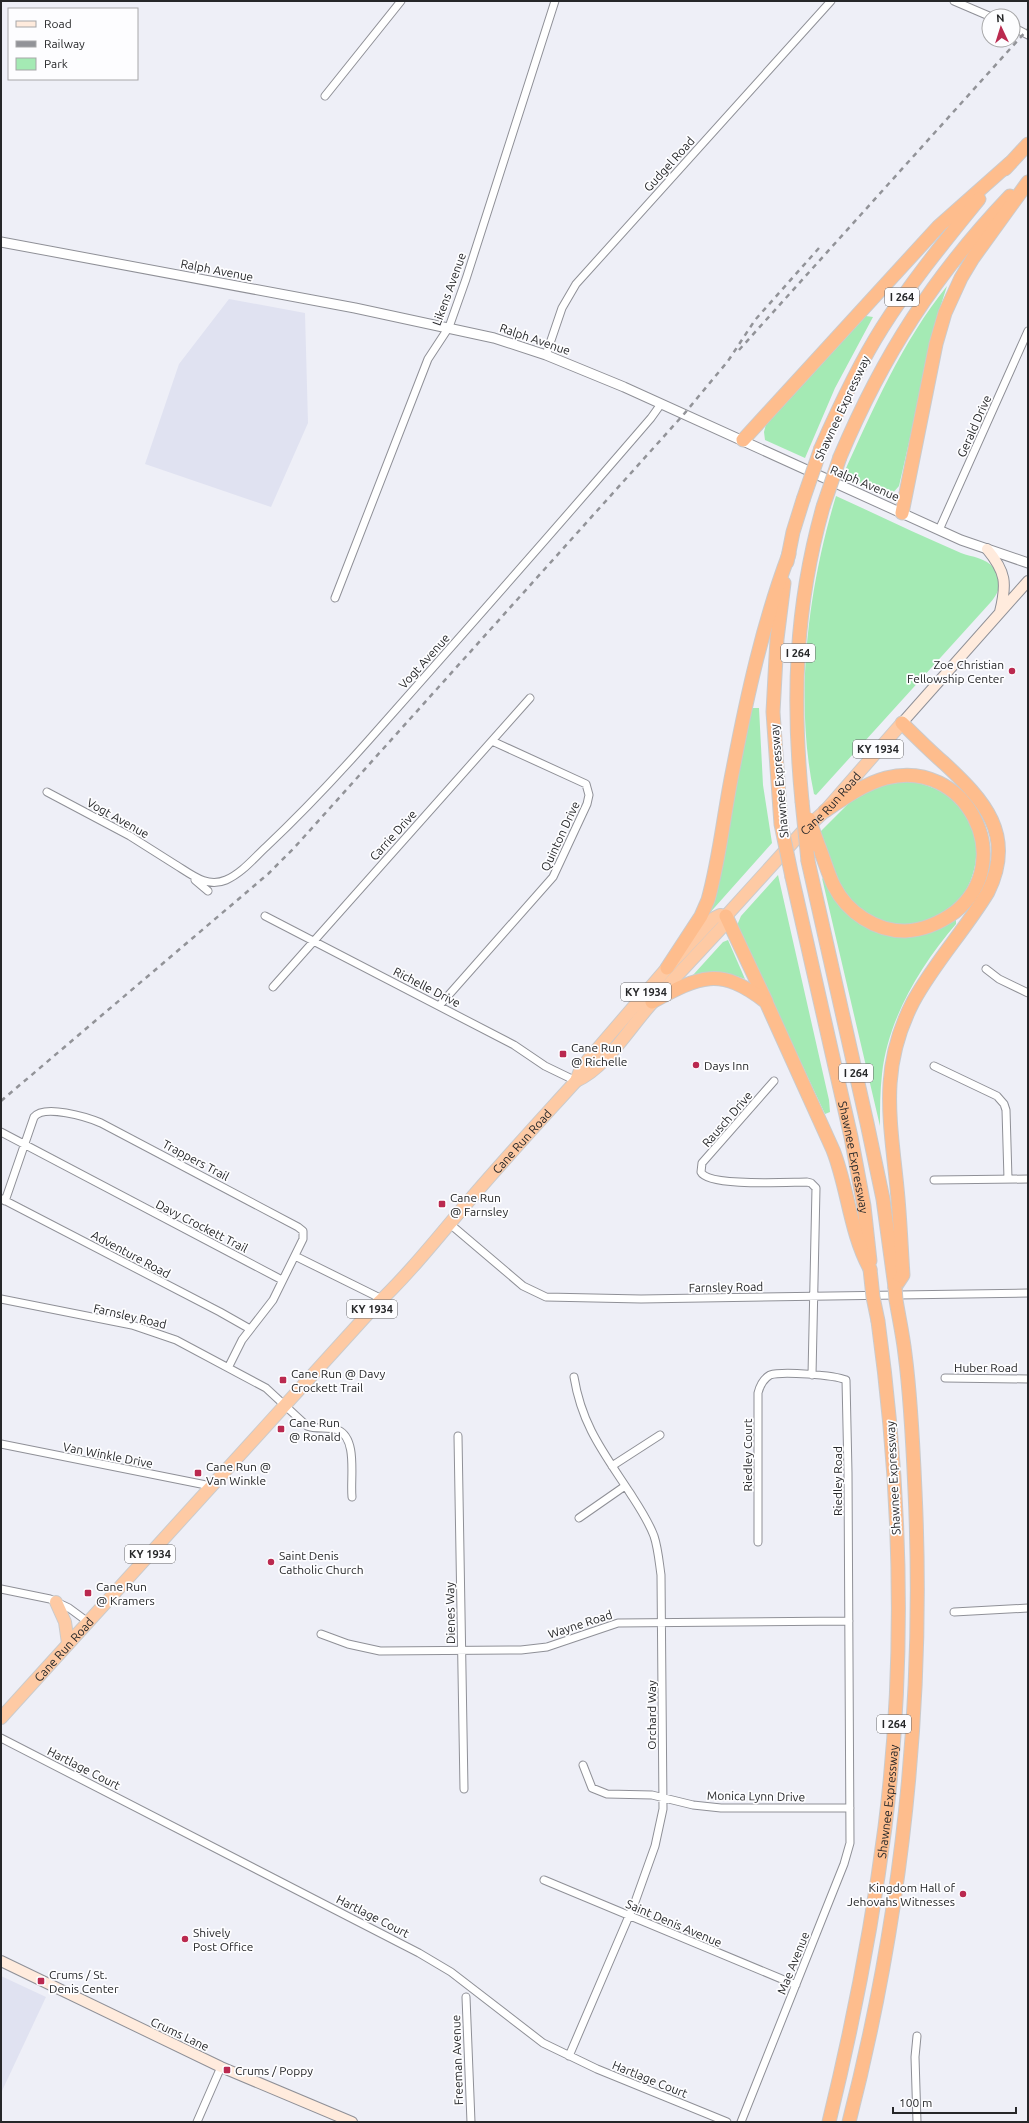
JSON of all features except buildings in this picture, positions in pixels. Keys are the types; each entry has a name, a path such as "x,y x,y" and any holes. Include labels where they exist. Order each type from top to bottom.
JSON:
{"highway":[{"name":"Shawnee Expressway","path":"829,2122 856,2006 867,1947 884,1828 895,1708 898,1640 897,1530 889,1413 878,1321 873,1298 864,1206 852,1144 781,824 774,741 774,683 779,615 789,554 803,500 821,448 863,362 881,328 936,252 1010,163 1028,144"},
{"path":"743,440 939,226 1010,163"},
{"name":"Shawnee Expressway","path":"849,2122 876,2007 892,1917 904,1828 913,1715 917,1594 916,1521 909,1392 905,1352 899,1321 883,1199 869,1130 808,861 797,742 796,681 800,628 808,567 823,507 840,457 857,415 879,372 910,319 969,242 1028,177"},
{"path":"902,513 936,344 945,313 961,278 973,258 1028,182"},
{"path":"667,968 701,916 708,900 733,768 762,636 771,601 789,554"},
{"path":"895,1287 903,1275 897,1189 889,1121 888,1093 894,1053 902,1025 914,1001 988,892 995,876 999,856 995,826 981,801 902,723"},
{"name":"Cane Run Road","path":"576,1081 587,1076 609,1054 652,1002 725,924 726,916 803,831 825,810 902,723"},
{"path":"802,801 834,886 842,900 858,916 891,930 921,929 946,918 968,898 978,879 982,866 983,845 974,817 958,795 934,781 911,776 887,778 863,787 825,810"},
{"name":"Cane Run Road","path":"1,1718 450,1224 576,1081 581,1068 667,968 714,918 720,915 726,916"},
{"path":"726,916 833,1150 840,1168 860,1252 870,1269"},
{"path":"652,1002 685,984 717,978 732,980 748,988 766,1002"},
{"path":"56,1602 65,1622 68,1643"}],"main road":[{"path":"987,549 996,560 1004,576 1005,592 1000,613"},
{"name":"Cane Run Road","path":"902,723 1028,581"},
{"name":"Crums Lane","path":"1,1961 221,2067 340,2120 352,2122"}],"street":[{"path":"325,96 401,1"},
{"name":"Likens Avenue","path":"336,598 428,359 449,327 466,279 555,1"},
{"name":"Gudgel Road","path":"546,355 566,297 576,284 831,1"},
{"path":"954,1 981,13"},
{"name":"Ralph Avenue","path":"1,242 348,306 494,338 546,355 743,440 848,490 940,530 987,549 1028,563"},
{"name":"Gerald Drive","path":"940,530 1028,332"},
{"name":"Vogt Avenue","path":"48,792 130,836 201,880 214,882 228,879 240,871 299,816 347,765 550,536 651,418 661,404"},
{"name":"Carrie Drive","path":"273,987 530,698"},
{"name":"Quinton Drive","path":"439,1006 553,877 589,799 586,784 492,741"},
{"name":"Vogt Avenue","path":"176,865 208,891"},
{"name":"Richelle Drive","path":"265,916 514,1045 545,1066 576,1081"},
{"path":"986,969 999,979 1028,993"},
{"path":"934,1066 991,1092 1002,1100 1006,1110 1008,1179"},
{"name":"Rausch Drive","path":"774,1082 702,1163 701,1172 707,1178 738,1182 807,1182 813,1184 817,1193 814,1296"},
{"name":"Trappers Trail","path":"24,1145 35,1115 40,1112 74,1114 101,1123 298,1227 304,1234 295,1256"},
{"name":"Davy Crockett Trail","path":"1,1132 282,1280"},
{"path":"3,1200 24,1145"},
{"path":"934,1180 1028,1179"},
{"name":"Adventure Road","path":"3,1200 250,1329"},
{"name":"Farnsley Road","path":"450,1224 523,1286 546,1297 634,1299 1028,1293"},
{"path":"229,1366 250,1329 273,1300 295,1256 382,1299"},
{"path":"812,1375 814,1296"},
{"name":"Farnsley Road","path":"1,1299 153,1331 195,1348 229,1366 266,1388 307,1426 313,1428 334,1429 344,1434 351,1449 352,1497"},
{"name":"Riedley Court","path":"758,1542 758,1393 764,1379 773,1375 812,1375"},
{"name":"Riedley Road","path":"812,1375 844,1379 847,1385 850,1808"},
{"name":"Orchard Way","path":"569,2056 630,1916 655,1846 662,1816 663,1798 661,1574 658,1549 646,1518 587,1425 579,1403 574,1377"},
{"name":"Huber Road","path":"945,1378 1028,1379"},
{"path":"612,1466 660,1435"},
{"name":"Dienes Way","path":"458,1436 464,1789"},
{"name":"Van Winkle Drive","path":"1,1444 211,1486"},
{"path":"579,1518 625,1486"},
{"path":"1,1589 56,1602 69,1608 88,1622"},
{"path":"954,1612 1028,1608"},
{"name":"Wayne Road","path":"321,1634 348,1644 380,1651 461,1652 547,1647 618,1623 849,1621"},
{"name":"Hartlage Court","path":"1,1738 419,1953 451,1972 537,2038 569,2056 597,2069 727,2122"},
{"name":"Monica Lynn Drive","path":"582,1765 590,1786 596,1790 615,1795 652,1795 693,1805 721,1808 850,1808"},
{"name":"Mae Avenue","path":"741,2122 848,1854 850,1808"},
{"name":"Saint Denis Avenue","path":"544,1880 796,1985"},
{"name":"Freeman Avenue","path":"466,1997 470,2122"},
{"path":"917,2036 915,2057 917,2122"},
{"path":"197,2122 221,2067"}],"shaded area":[{"path":"229,299 305,313 308,423 271,507 145,464 179,364"},
{"path":"1,1976 46,1997 1,2093"}],"green space":[{"path":"947,286 939,311 899,486 892,494 884,494 843,475 877,401 902,353 931,307"},
{"path":"866,316 873,317 835,388 805,458 765,440 764,432 766,424"},
{"path":"836,496 961,553 987,562 994,568 1000,582 998,591 990,603 816,795 814,794 808,758 805,720 807,644 811,606 818,568 826,531"},
{"path":"751,708 759,708 763,785 772,843 707,916"},
{"path":"910,781 934,788 945,794 956,802 966,813 976,841 976,857 968,886 960,899 949,910 935,919 920,924 891,924 877,919 863,911 851,901 841,889 820,832 854,798 856,799 878,786"},
{"path":"778,875 829,1100 830,1112 825,1114 738,928 738,923 741,916"},
{"path":"822,878 877,931 956,920 956,924 918,975 891,1033 885,1053 882,1074 880,1093 880,1126"},
{"path":"728,940 745,979 719,972 693,975 723,942"}],"railway":[{"path":"739,350 1028,29"},
{"path":"1,1101 268,874 294,848 684,414 728,361 755,320 819,248"}],"place":[{"name":"Zoe Christian Fellowship Center","path":"1012,671"},
{"name":"Cane Run @ Richelle","path":"563,1054"},
{"name":"Days Inn","path":"696,1065"},
{"name":"Cane Run @ Farnsley","path":"442,1204"},
{"name":"Cane Run @ Davy Crockett Trail","path":"283,1380"},
{"name":"Cane Run @ Ronald","path":"281,1429"},
{"name":"Cane Run @ Van Winkle","path":"198,1473"},
{"name":"Saint Denis Catholic Church","path":"271,1562"},
{"name":"Cane Run @ Kramers","path":"88,1593"},
{"name":"Kingdom Hall of Jehovahs Witnesses","path":"963,1894"},
{"name":"Shively Post Office","path":"185,1939"},
{"name":"Crums / St. Denis Center","path":"41,1981"},
{"name":"Crums / Poppy","path":"227,2070"}]}
